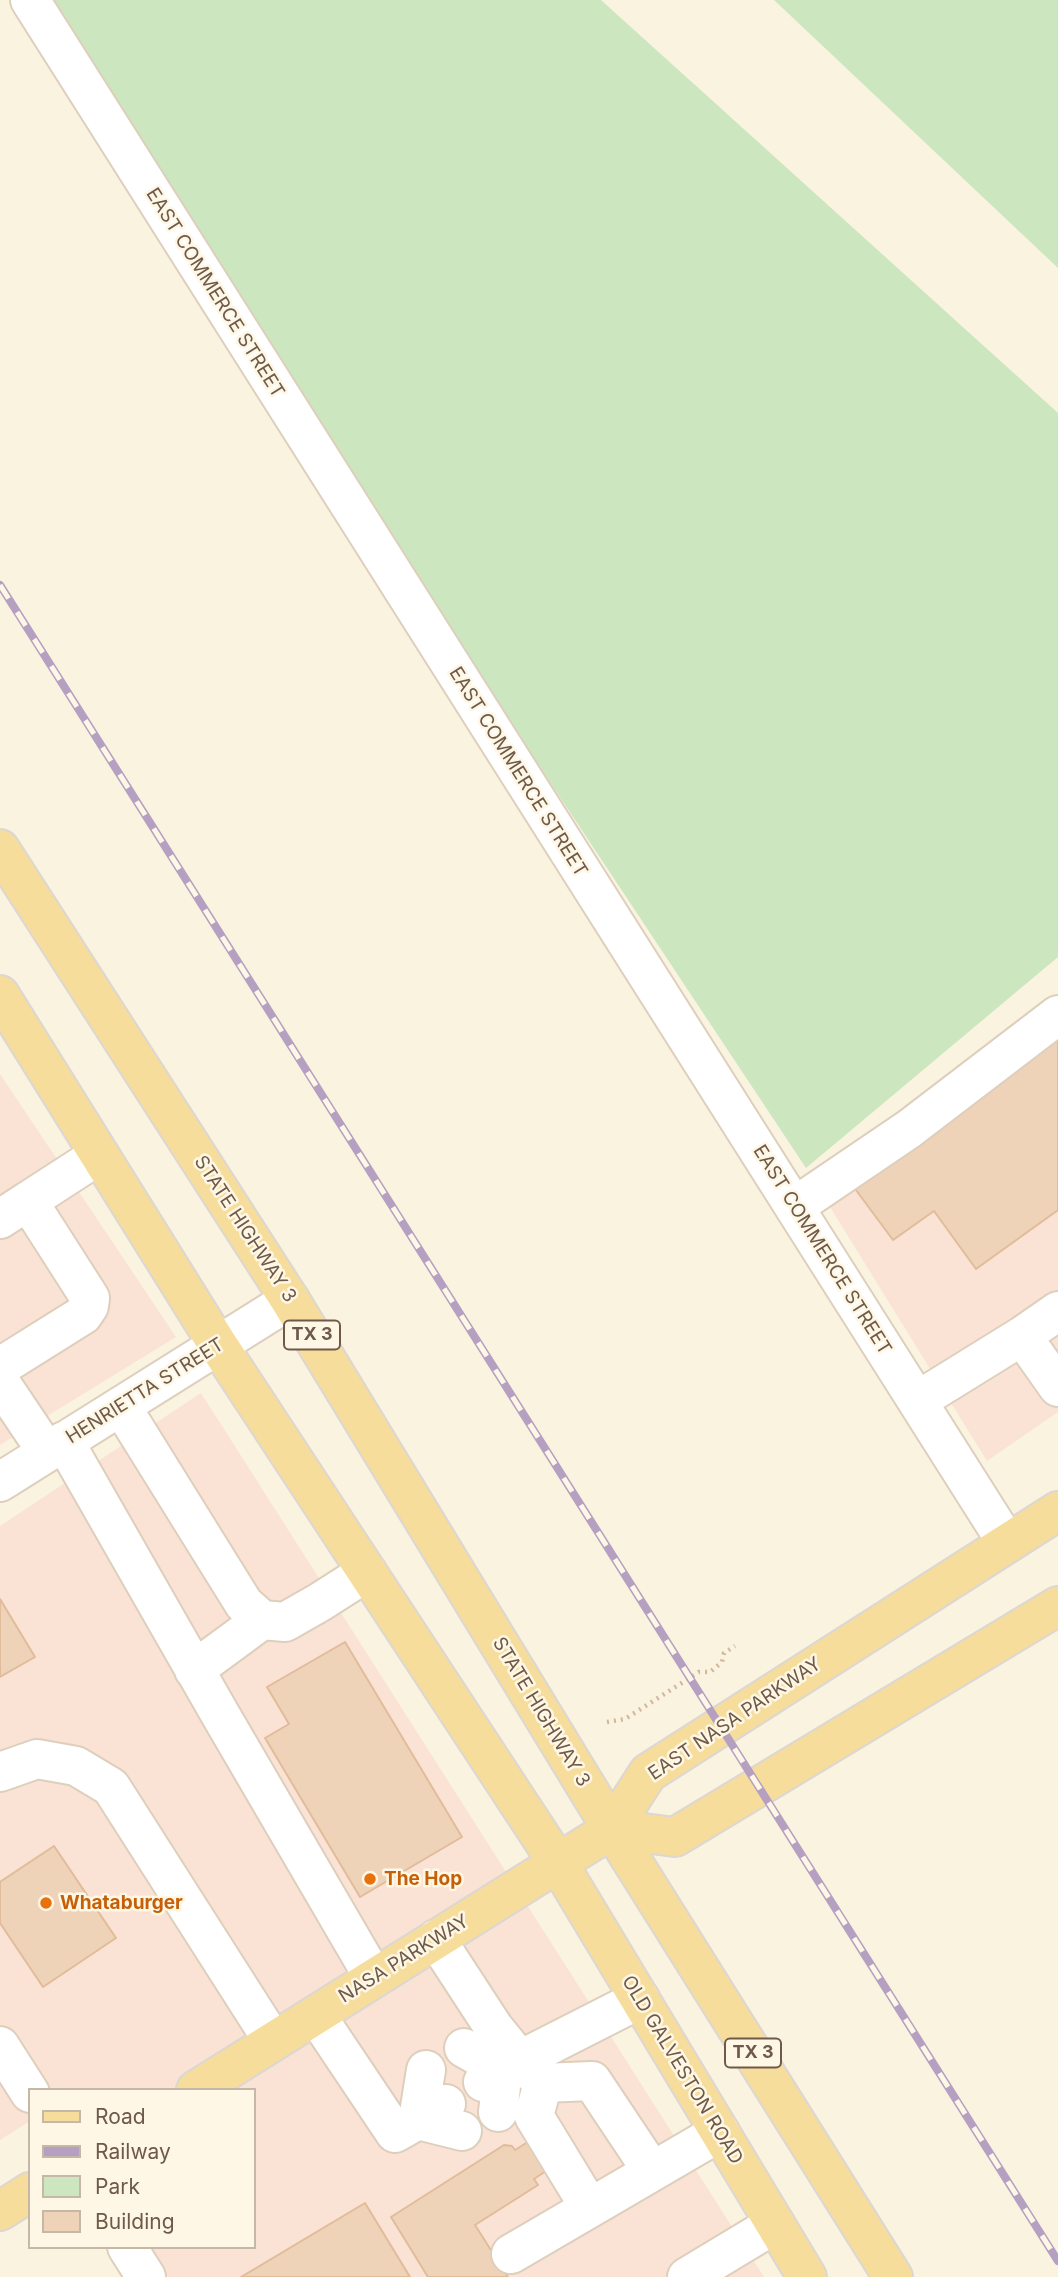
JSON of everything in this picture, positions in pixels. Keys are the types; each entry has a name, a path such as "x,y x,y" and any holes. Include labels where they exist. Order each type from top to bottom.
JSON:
{"main road":[{"name":"STATE HIGHWAY 3","path":"0,849 290,1300 612,1829"},
{"path":"0,995 218,1345 558,1863"},
{"name":"EAST NASA PARKWAY","path":"612,1829 648,1773 1058,1511"},
{"path":"612,1829 675,1837 1057,1610"},
{"name":"NASA PARKWAY","path":"199,2088 612,1829"},
{"name":"TX 3","path":"612,1829 893,2277"},
{"name":"OLD GALVESTON ROAD","path":"558,1863 807,2277"},
{"path":"0,2211 28,2193"}],"street":[{"name":"EAST COMMERCE STREET","path":"30,0 1007,1543"},
{"path":"794,1208 909,1129 1058,1015"},
{"path":"0,1367 83,1315 89,1306 90,1298 14,1210 99,1156"},
{"name":"HENRIETTA STREET","path":"0,1482 290,1300"},
{"path":"917,1401 1058,1311"},
{"path":"1022,1336 1058,1387"},
{"path":"0,1382 56,1447 194,1670 374,1978"},
{"path":"121,1406 244,1604 262,1620 285,1622 367,1572"},
{"path":"194,1670 262,1620"},
{"path":"0,1772 37,1759 76,1766 110,1787 273,2041"},
{"path":"436,1940 494,2028 510,2081 590,2208"},
{"path":"510,2081 640,1999"},
{"path":"316,2015 395,2133 442,2118 426,2070"},
{"path":"464,2048 510,2081 592,2081 652,2171"},
{"path":"511,2254 720,2132"},
{"path":"707,2272 775,2224"},
{"path":"128,2249 146,2277"}],"path":[{"path":"607,1723 625,1719 699,1672 710,1672 722,1662 724,1653 735,1646"}],"shaded area":[{"path":"1058,997 1058,1412 987,1461 817,1186"},
{"path":"0,1074 176,1337 0,1445"},
{"path":"201,1393 764,2277 165,2277 146,2249 256,2249 256,2088 28,2088 28,2122 0,2140 0,1526"}],"green space":[{"path":"31,0 601,0 1058,413 1058,957 806,1168"},
{"path":"774,0 1058,0 1058,268"}],"building":[{"path":"1058,1032 1058,1210 976,1269 934,1211 893,1240 850,1182"},
{"path":"0,1599 35,1657 0,1677"},
{"path":"345,1642 462,1837 360,1897 265,1738 289,1724 267,1687"},
{"name":"Whataburger","path":"54,1846 116,1938 43,1987 0,1923 0,1882"},
{"path":"531,2140 549,2169 534,2179 538,2185 475,2225 508,2277 428,2277 391,2217 504,2145 512,2146 515,2150"},
{"path":"365,2203 410,2277 241,2277"}],"railway":[{"path":"0,585 1058,2261"}],"place":[{"name":"The Hop","path":"370,1879"},
{"name":"Whataburger","path":"46,1903"}]}
